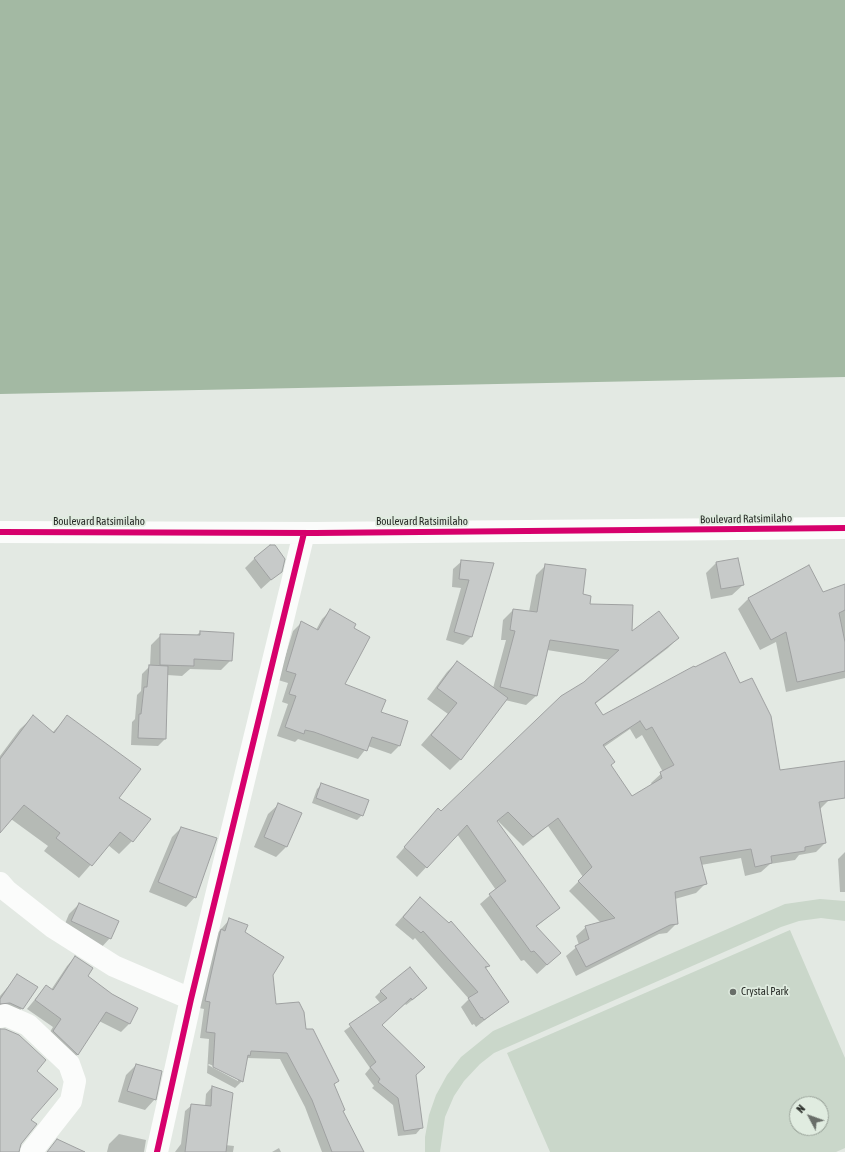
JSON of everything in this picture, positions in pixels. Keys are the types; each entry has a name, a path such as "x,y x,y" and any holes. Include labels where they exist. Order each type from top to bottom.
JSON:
{"street":[{"name":"Boulevard Ratsimilaho","path":"0,532 304,533 845,528"},
{"path":"156,1152 191,999 304,533"},
{"path":"0,883 7,891 54,928 114,966 191,999"},
{"path":"0,1017 4,1015 28,1025 69,1064 74,1081 71,1101 31,1152"}],"shaded area":[{"path":"0,0 845,0 845,377 0,394"},
{"path":"820,899 845,901 845,921 821,918 799,921 781,927 494,1053 480,1064 464,1081 454,1096 445,1117 440,1152 425,1152 425,1137 429,1115 436,1095 447,1075 461,1057 493,1031 785,904"},
{"name":"Crystal Park","path":"790,930 845,1058 845,1148 836,1152 550,1152 507,1053"}],"building":[{"path":"270,545 275,545 285,559 282,572 271,580 254,558"},
{"path":"738,558 744,585 721,589 716,562"},
{"path":"461,560 494,563 472,637 454,632 469,580 459,579"},
{"path":"545,564 586,569 583,594 591,596 590,604 633,605 632,631 659,611 679,638 595,703 603,715 694,666 695,667 725,652 740,683 752,678 771,716 780,770 845,761 845,798 819,802 826,843 805,847 805,851 771,856 772,863 755,867 751,849 700,857 707,884 675,892 678,924 670,925 586,967 575,946 589,939 585,926 615,918 578,881 592,867 558,818 533,837 508,812 497,821 560,908 536,926 561,953 547,965 534,951 531,952 489,894 506,881 467,825 427,868 404,847 438,808 441,811 561,696 584,682 619,650 550,640 537,696 500,687 515,631 510,630 513,609 537,612","holes":["640,721 646,730 652,727 674,765 660,772 662,778 632,796 611,765 615,762 603,745"]},
{"path":"809,565 823,592 845,584 845,610 839,613 845,642 845,671 797,682 786,632 771,640 748,598"},
{"path":"330,609 356,624 354,628 370,637 345,684 386,700 381,712 408,721 400,746 372,737 367,751 314,732 305,730 304,734 285,727 296,696 289,694 296,674 286,671 301,621 318,630"},
{"path":"200,631 234,633 232,661 194,659 194,666 160,665 160,634 200,635"},
{"path":"457,661 508,698 461,760 431,735 457,703 437,688"},
{"path":"149,665 168,666 166,739 138,738 139,714 141,714 144,687 147,687"},
{"path":"33,715 54,733 67,715 141,769 119,798 151,819 133,842 120,832 92,866 56,838 60,833 24,805 0,833 0,759"},
{"path":"321,783 369,800 363,816 316,798"},
{"path":"278,803 302,813 287,847 264,837"},
{"path":"181,827 217,838 196,898 158,882"},
{"path":"420,897 449,923 451,921 490,966 485,967 509,1002 484,1020 482,1017 481,1018 468,998 478,992 423,931 421,933 403,917"},
{"path":"79,903 119,921 111,939 71,921"},
{"path":"229,918 248,925 245,932 284,957 273,975 276,1004 299,1002 304,1012 306,1029 313,1029 339,1081 334,1084 345,1110 343,1111 364,1152 332,1152 312,1100 287,1053 251,1051 250,1056 248,1055 243,1082 213,1067 215,1033 206,1032 210,1002 205,1001 221,929 225,931"},
{"path":"75,956 93,968 88,976 112,994 138,1008 130,1024 106,1012 78,1055 53,1031 61,1019 35,1000 46,985 53,990"},
{"path":"410,967 427,988 412,1000 411,998 382,1025 425,1067 416,1075 423,1128 404,1131 398,1098 378,1082 380,1079 370,1067 376,1062 349,1024 387,998 380,991"},
{"path":"17,974 38,987 23,1009 10,1003 0,1004 0,999"},
{"path":"0,1029 5,1029 19,1035 46,1060 37,1071 58,1089 31,1120 37,1124 21,1144 19,1152 0,1152"},
{"path":"136,1064 162,1071 156,1100 127,1091"},
{"path":"212,1086 233,1093 226,1152 185,1152 191,1104 211,1106"},
{"path":"57,1139 85,1152 47,1152"}],"cycle path":[{"path":"0,532 315,533 845,528"},
{"path":"157,1152 191,999 304,533"}],"place":[{"name":"Crystal Park","path":"733,992"}]}
